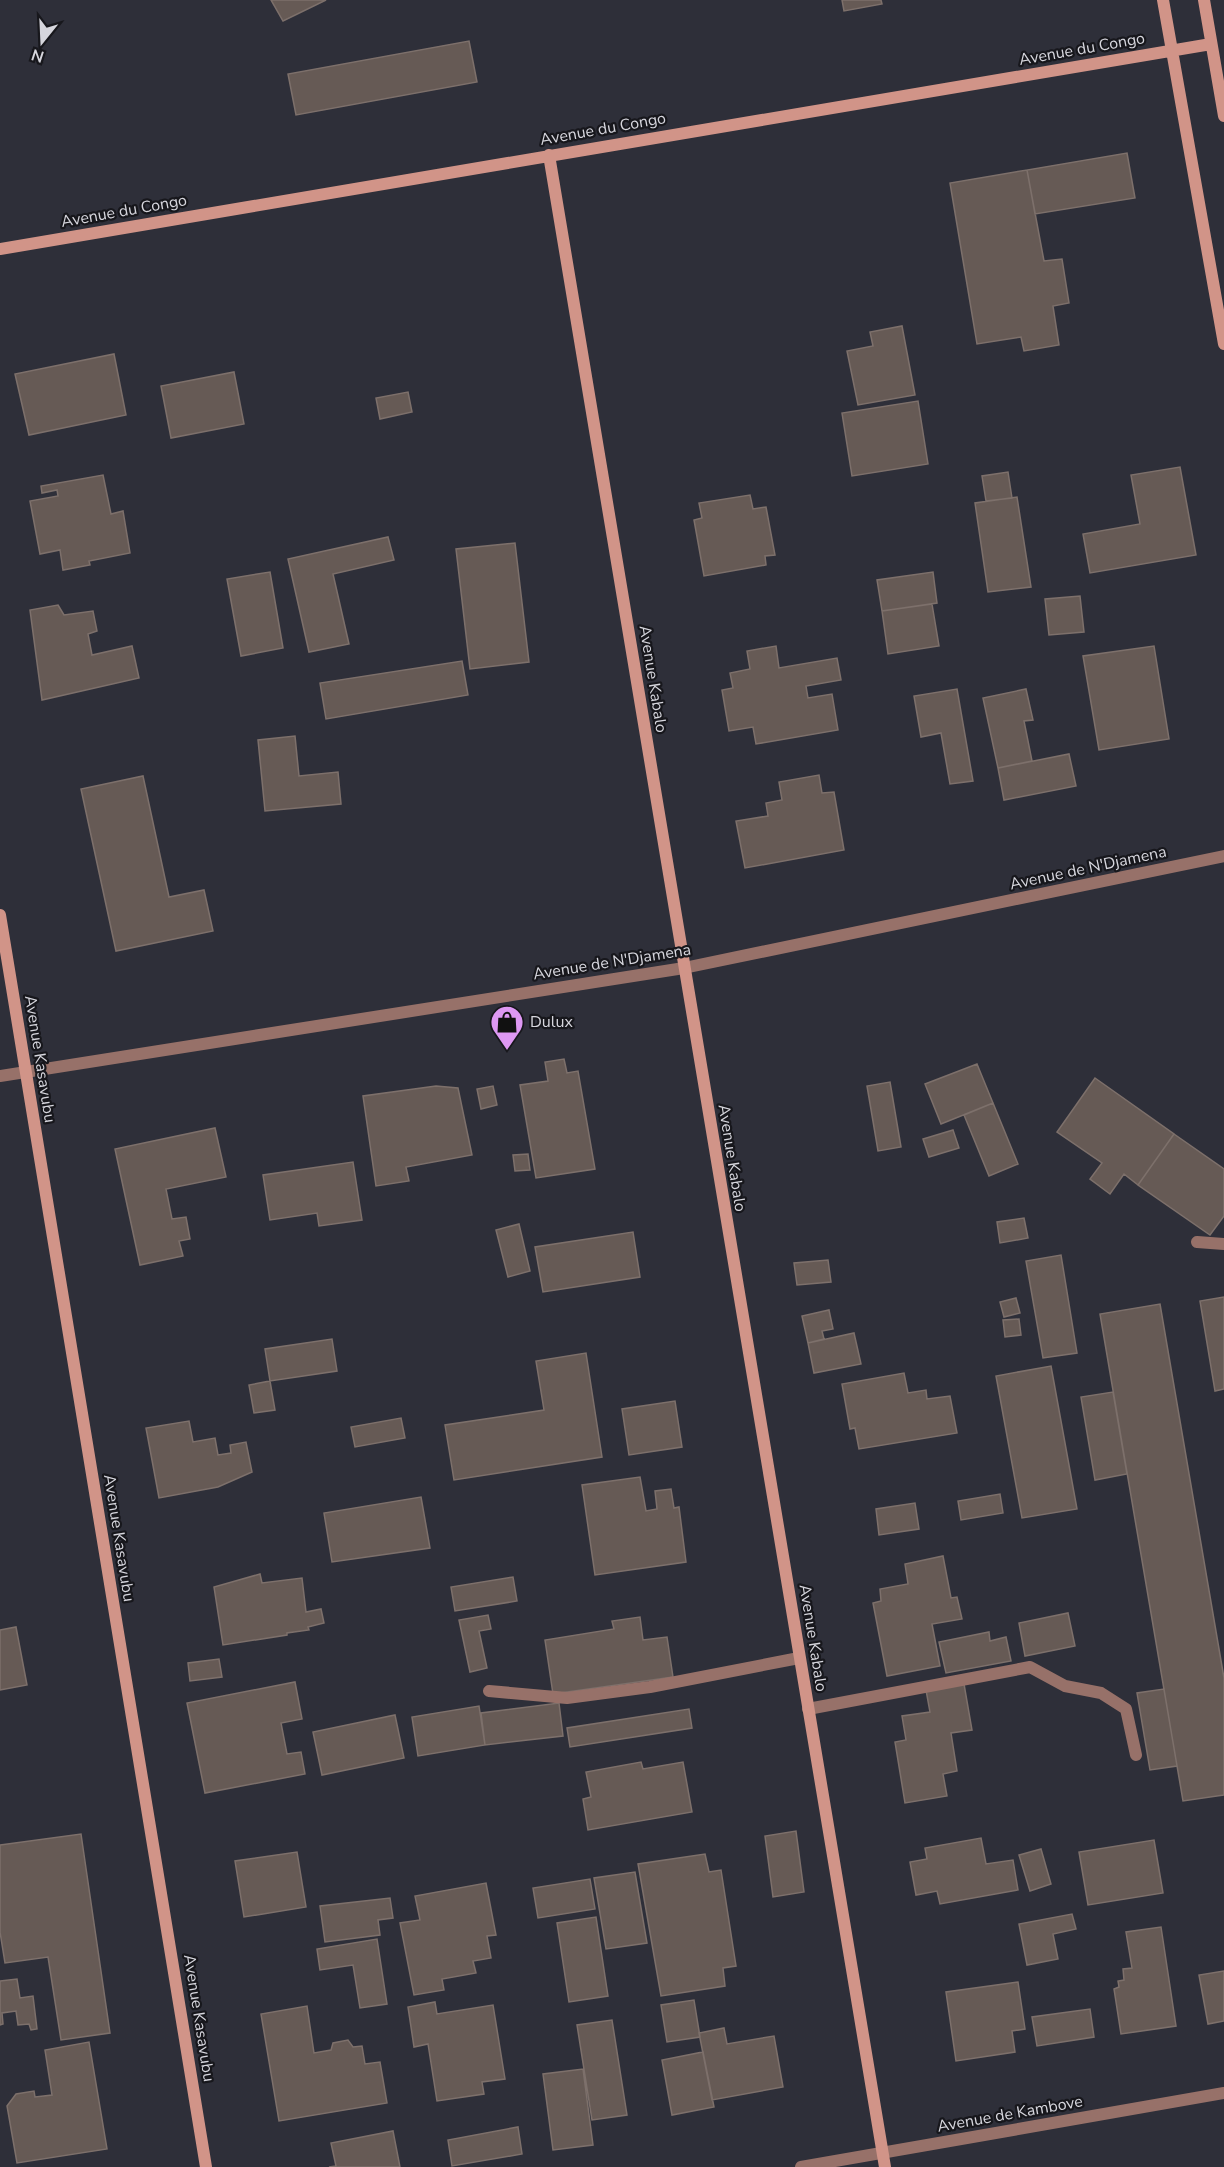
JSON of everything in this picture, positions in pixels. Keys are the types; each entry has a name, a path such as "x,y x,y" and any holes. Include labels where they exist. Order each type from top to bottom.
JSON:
{"street":[{"path":"1163,0 1224,345"},
{"path":"1204,0 1224,116"},
{"name":"Avenue du Congo","path":"0,249 1211,44"},
{"name":"Avenue Kabalo","path":"549,155 885,2167"},
{"name":"Avenue de N'Djamena","path":"0,1076 684,968 1224,856"},
{"name":"Avenue Kasavubu","path":"0,915 206,2167"},
{"path":"1197,1242 1224,1244"},
{"path":"489,1691 567,1698 650,1687 799,1658"},
{"path":"808,1709 1030,1667 1065,1686 1101,1693 1126,1709 1136,1755"},
{"name":"Avenue de Kambove","path":"801,2167 1224,2092"}],"building":[{"path":"271,0 326,0 283,21"},
{"path":"842,0 881,0 882,4 844,11"},
{"path":"469,41 477,82 296,115 288,74"},
{"path":"1127,153 1135,198 1035,214 1027,170"},
{"path":"1027,170 1044,261 1062,259 1069,303 1053,306 1059,345 1024,351 1021,337 977,344 950,183"},
{"path":"902,326 915,395 858,405 847,351 873,346 870,332"},
{"path":"114,354 126,415 29,435 15,374"},
{"path":"234,372 244,424 171,438 161,386"},
{"path":"408,392 412,412 380,419 376,398"},
{"path":"918,401 928,464 852,476 842,413"},
{"path":"1180,467 1196,555 1090,573 1083,534 1140,524 1131,475"},
{"path":"1008,472 1012,498 986,501 982,476"},
{"path":"103,475 111,514 123,511 130,553 89,561 90,565 63,570 60,550 40,554 30,501 58,496 57,490 42,493 41,486"},
{"path":"750,495 753,509 766,507 775,555 765,556 766,565 704,576 694,520 702,518 699,503"},
{"path":"1017,497 1031,587 988,592 975,503"},
{"path":"388,537 394,560 333,574 349,644 309,652 288,559"},
{"path":"515,543 529,662 470,669 456,549"},
{"path":"270,572 283,648 241,656 227,579"},
{"path":"933,572 937,603 882,611 877,580"},
{"path":"1080,596 1084,632 1049,635 1045,599"},
{"path":"932,604 939,646 888,654 882,611"},
{"path":"58,605 64,615 93,611 97,631 88,634 92,655 132,646 139,678 42,700 30,610"},
{"path":"776,646 779,668 837,658 841,680 806,686 808,698 832,694 838,730 756,744 753,727 729,731 722,690 733,688 730,673 750,669 747,651"},
{"path":"1154,646 1169,739 1099,750 1083,656"},
{"path":"462,661 468,695 326,719 320,683"},
{"path":"957,689 973,781 950,784 941,733 921,737 914,696"},
{"path":"1026,689 1033,720 1024,721 1032,761 998,768 983,698"},
{"path":"295,736 299,776 338,772 341,804 265,811 258,740"},
{"path":"1069,754 1076,786 1004,800 998,768"},
{"path":"819,775 822,793 834,792 844,850 745,868 736,821 768,816 766,803 782,800 779,782"},
{"path":"143,776 169,897 204,890 213,931 116,951 81,789"},
{"path":"564,1059 567,1073 578,1071 595,1169 536,1178 520,1085 548,1081 545,1062"},
{"path":"977,1064 993,1103 941,1124 925,1084"},
{"path":"1095,1078 1174,1134 1138,1185 1124,1174 1110,1194 1090,1179 1102,1163 1057,1132"},
{"path":"890,1082 901,1147 878,1151 867,1086"},
{"path":"436,1086 458,1088 472,1155 406,1167 409,1181 376,1186 363,1096"},
{"path":"493,1086 497,1105 481,1109 477,1089"},
{"path":"993,1103 1018,1164 989,1176 964,1115"},
{"path":"215,1128 226,1177 166,1189 172,1219 186,1217 190,1239 179,1241 183,1256 140,1265 115,1149"},
{"path":"953,1130 959,1148 929,1157 923,1139"},
{"path":"1174,1134 1224,1169 1224,1216 1210,1235 1138,1185"},
{"path":"528,1154 530,1170 515,1171 513,1155"},
{"path":"353,1162 362,1220 319,1226 317,1213 270,1220 263,1175"},
{"path":"1024,1218 1028,1238 1000,1243 997,1222"},
{"path":"519,1224 530,1271 508,1277 496,1230"},
{"path":"633,1232 640,1277 543,1292 535,1247"},
{"path":"1061,1255 1077,1353 1043,1358 1026,1261"},
{"path":"828,1260 831,1282 797,1285 794,1263"},
{"path":"1224,1297 1224,1389 1215,1391 1200,1301"},
{"path":"1016,1298 1020,1313 1004,1317 1000,1302"},
{"path":"1160,1304 1224,1678 1224,1795 1183,1801 1100,1314"},
{"path":"829,1310 833,1329 822,1331 824,1339 808,1343 802,1316"},
{"path":"1019,1319 1021,1335 1005,1337 1003,1320"},
{"path":"854,1333 861,1364 814,1373 808,1343"},
{"path":"332,1339 337,1371 270,1381 265,1349"},
{"path":"586,1353 602,1457 454,1480 445,1425 544,1410 536,1361"},
{"path":"1051,1366 1077,1509 1022,1518 996,1376"},
{"path":"904,1373 908,1393 926,1390 927,1399 950,1396 957,1433 859,1449 855,1428 850,1429 842,1384"},
{"path":"270,1381 275,1410 254,1413 249,1385"},
{"path":"1113,1392 1127,1474 1095,1480 1081,1397"},
{"path":"675,1401 682,1447 629,1455 622,1409"},
{"path":"401,1418 405,1438 355,1447 351,1427"},
{"path":"189,1421 193,1442 215,1438 218,1455 231,1453 230,1445 246,1442 252,1472 218,1487 159,1498 146,1428"},
{"path":"640,1477 646,1511 657,1509 655,1491 671,1489 674,1508 679,1507 686,1562 595,1575 582,1485"},
{"path":"1000,1494 1003,1513 961,1520 958,1501"},
{"path":"421,1497 430,1548 332,1562 324,1513"},
{"path":"915,1503 919,1529 879,1535 876,1509"},
{"path":"943,1556 951,1598 957,1597 962,1619 932,1624 940,1666 887,1676 873,1603 881,1601 880,1589 908,1584 905,1564"},
{"path":"260,1574 262,1583 302,1578 306,1612 321,1609 324,1623 308,1627 309,1630 287,1633 287,1635 223,1645 214,1587"},
{"path":"513,1577 517,1601 455,1611 451,1587"},
{"path":"1068,1613 1075,1646 1025,1656 1019,1623"},
{"path":"488,1615 491,1629 479,1631 487,1668 470,1672 459,1620"},
{"path":"640,1617 643,1640 667,1637 673,1677 553,1694 545,1640 614,1629 612,1621"},
{"path":"16,1627 27,1685 0,1690 0,1630"},
{"path":"989,1632 990,1641 1006,1637 1011,1661 946,1673 939,1642"},
{"path":"219,1659 222,1677 190,1681 188,1663"},
{"path":"295,1682 302,1719 281,1723 287,1754 301,1752 305,1774 205,1793 187,1703"},
{"path":"964,1684 972,1730 951,1733 957,1771 943,1774 947,1796 905,1803 895,1742 906,1740 902,1716 930,1712 926,1690"},
{"path":"1164,1689 1177,1766 1150,1770 1137,1693"},
{"path":"559,1703 563,1736 485,1745 481,1713"},
{"path":"479,1706 485,1745 418,1756 412,1717"},
{"path":"689,1709 692,1728 570,1747 567,1728"},
{"path":"395,1715 404,1758 322,1775 313,1732"},
{"path":"641,1762 643,1769 683,1762 692,1812 588,1830 583,1799 591,1797 586,1772"},
{"path":"796,1831 804,1892 773,1897 765,1836"},
{"path":"81,1834 110,2033 61,2040 48,1957 5,1963 0,1932 0,1845"},
{"path":"981,1838 986,1864 1013,1860 1018,1890 940,1904 937,1891 916,1895 910,1862 927,1859 925,1848"},
{"path":"1154,1840 1163,1893 1088,1905 1079,1852"},
{"path":"1041,1849 1051,1884 1030,1891 1019,1855"},
{"path":"297,1852 306,1907 244,1917 235,1861"},
{"path":"705,1854 709,1872 721,1870 736,1966 723,1968 725,1986 661,1996 638,1864"},
{"path":"635,1872 647,1943 606,1949 594,1878"},
{"path":"590,1879 595,1909 538,1918 533,1888"},
{"path":"486,1883 496,1935 487,1936 491,1958 473,1961 476,1973 442,1979 444,1990 414,1995 400,1923 420,1920 415,1896"},
{"path":"390,1898 393,1918 378,1920 380,1935 325,1942 320,1906"},
{"path":"1072,1914 1076,1929 1053,1934 1058,1959 1027,1965 1019,1924"},
{"path":"596,1917 608,1996 569,2002 557,1923"},
{"path":"1161,1927 1176,2026 1121,2034 1114,1989 1119,1987 1118,1981 1124,1980 1123,1969 1132,1968 1126,1932"},
{"path":"377,1939 387,2004 360,2008 353,1965 320,1970 317,1949"},
{"path":"1224,1971 1224,2021 1208,2024 1199,1975"},
{"path":"17,1979 20,1998 33,1996 37,2029 31,2030 29,2024 18,2025 16,2011 2,2013 3,2024 0,2025 0,1981"},
{"path":"1018,1982 1025,2029 1012,2031 1015,2052 956,2061 946,1992"},
{"path":"694,2000 700,2037 667,2042 661,2005"},
{"path":"435,2002 437,2014 493,2005 505,2079 482,2082 484,2094 437,2101 428,2044 414,2047 408,2007"},
{"path":"307,2006 314,2053 331,2050 333,2043 348,2040 353,2047 362,2046 365,2064 380,2062 387,2103 279,2121 261,2014"},
{"path":"1090,2009 1094,2037 1037,2046 1032,2017"},
{"path":"612,2020 627,2115 592,2120 577,2025"},
{"path":"724,2028 727,2044 774,2036 783,2087 712,2100 699,2033"},
{"path":"89,2042 107,2149 17,2163 7,2106 16,2094 34,2091 35,2097 52,2095 45,2050"},
{"path":"703,2052 714,2107 672,2115 662,2060"},
{"path":"583,2069 593,2145 553,2150 543,2074"},
{"path":"518,2127 522,2154 452,2166 448,2140"},
{"path":"393,2131 400,2167 329,2167 336,2166 331,2143"}],"place":[{"name":"Dulux","path":"507,1051"}]}
